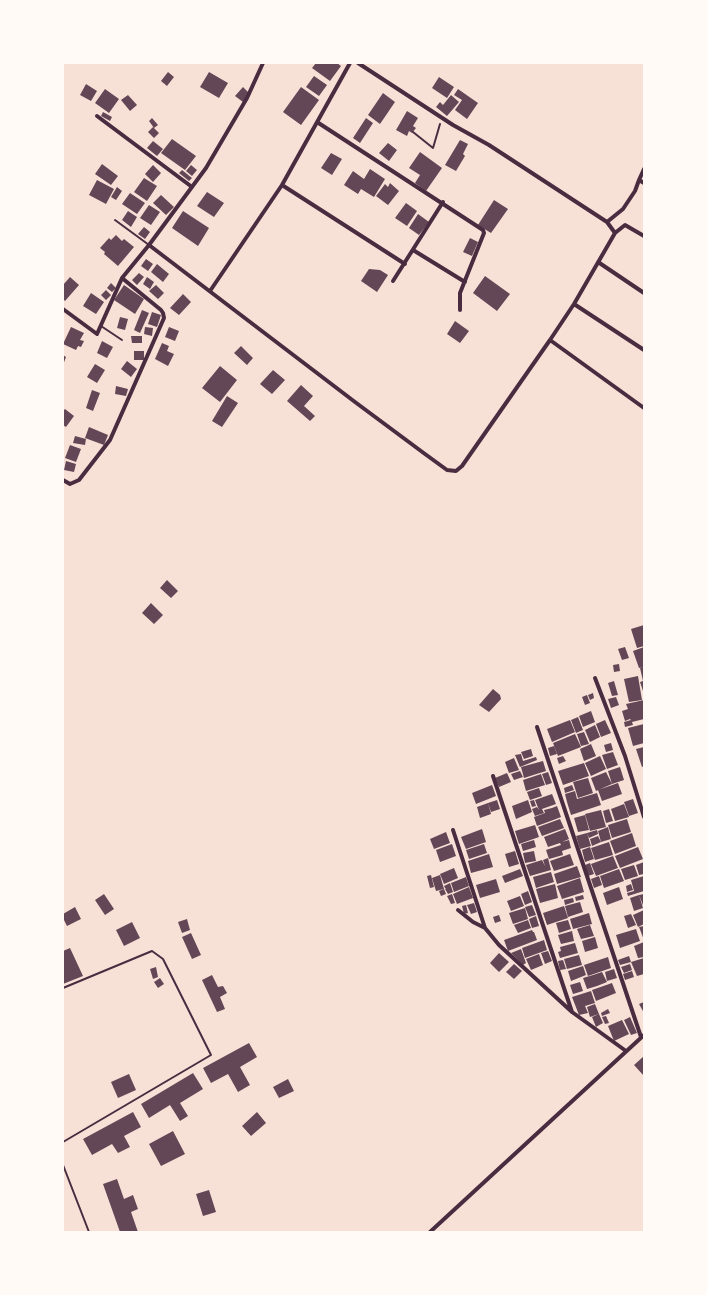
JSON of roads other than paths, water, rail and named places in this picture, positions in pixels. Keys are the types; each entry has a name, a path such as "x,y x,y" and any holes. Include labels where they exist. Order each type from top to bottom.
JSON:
{"street":[{"path":"63,309 97,334 122,278 150,245 206,168 246,98 263,63"},
{"path":"210,291 282,185 350,63"},
{"path":"358,63 442,117 489,145 607,222 615,233"},
{"path":"97,116 192,187"},
{"path":"317,122 442,202 484,231 460,293 460,310"},
{"path":"607,222 623,209 635,191 644,169"},
{"path":"640,180 644,183"},
{"path":"282,185 405,264"},
{"path":"393,281 405,264 442,202"},
{"path":"150,245 424,454 447,470 456,471 462,466 550,340 574,304 615,233 625,225 644,236"},
{"path":"413,250 465,282"},
{"path":"598,262 644,293"},
{"path":"63,480 70,484 79,480 110,440 164,318 161,310 122,278"},
{"path":"574,304 644,350"},
{"path":"550,340 644,408"},
{"path":"595,678 625,756 644,817"},
{"path":"430,1232 642,1036 537,726"},
{"path":"493,776 572,1012"},
{"path":"453,830 485,928 499,945 572,1012 626,1051"},
{"path":"458,910 473,922 485,928"}],"lane":[{"path":"115,220 150,245"},
{"path":"101,326 122,340"},
{"path":"63,988 152,952 163,959 211,1055 63,1142"},
{"path":"63,1165 89,1232"}]}
